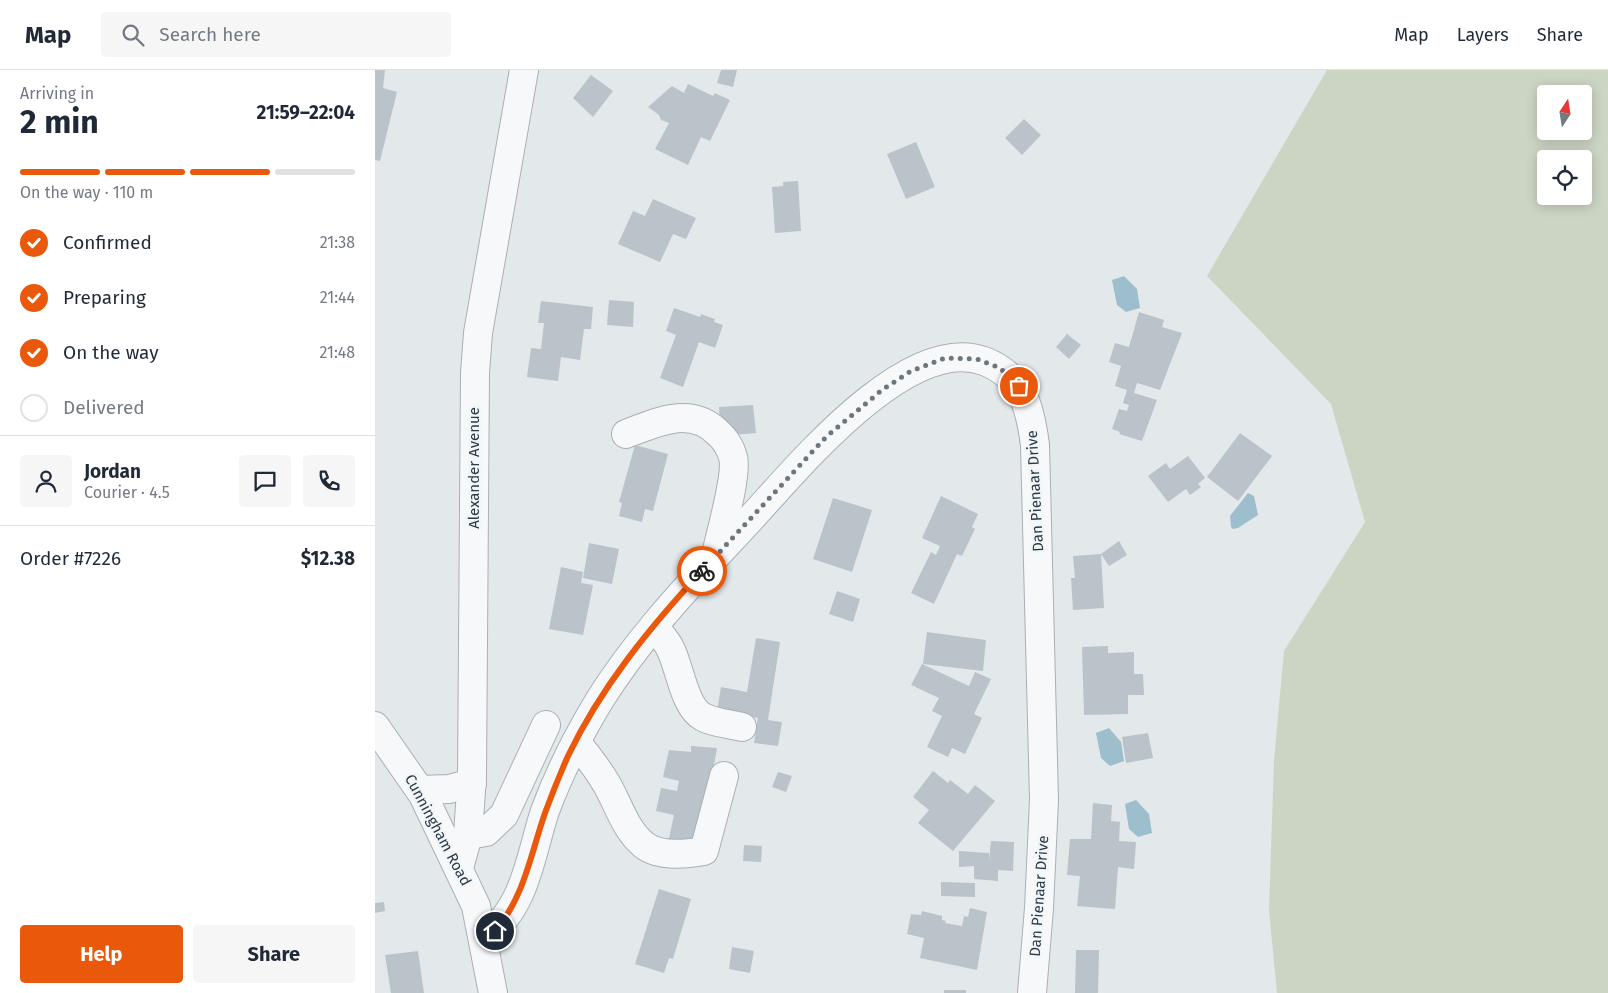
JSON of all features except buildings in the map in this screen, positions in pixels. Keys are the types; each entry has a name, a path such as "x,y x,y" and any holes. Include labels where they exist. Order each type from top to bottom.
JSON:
{"street":[{"name":"Alexander Avenue","path":"459,868 468,835 472,784 475,373 478,333 524,70"},
{"name":"Dan Pienaar Drive","path":"485,942 505,920 520,893 545,812 576,742 621,668 653,626 826,437 882,390 911,371 945,358 977,359 1000,368 1019,386 1031,415 1035,445 1044,800 1040,899 1031,993"},
{"path":"626,434 657,422 677,417 690,417 701,420 723,438 733,457 733,477 716,557"},
{"path":"653,626 669,646 684,682 687,698 695,711 704,718 741,728"},
{"path":"468,835 486,832 504,815 546,724"},
{"name":"Cunningham Road","path":"375,726 420,790 476,906 485,942"},
{"path":"576,742 591,759 607,784 628,826 645,846 666,853 688,854 704,851 724,776"},
{"path":"420,790 449,789 472,784"},
{"path":"485,942 493,993"}],"green space":[{"path":"1327,70 1608,70 1608,993 1277,993 1269,910 1274,760 1284,651 1365,522 1331,404 1207,276"}],"water":[{"path":"1124,276 1137,289 1140,308 1126,312 1117,305 1112,280"},
{"path":"1248,493 1254,496 1258,515 1238,528 1233,529 1230,516"},
{"path":"1109,728 1121,742 1124,761 1110,766 1101,758 1096,733"},
{"path":"1136,800 1149,814 1152,833 1138,837 1129,829 1125,804"}],"way so far":[{"path":"702,571 826,437 882,390 911,371 945,358 977,359 1000,368 1019,386"}],"route":[{"path":"495,931 505,920 520,893 545,812 569,755 599,701 646,635 702,571"}]}
